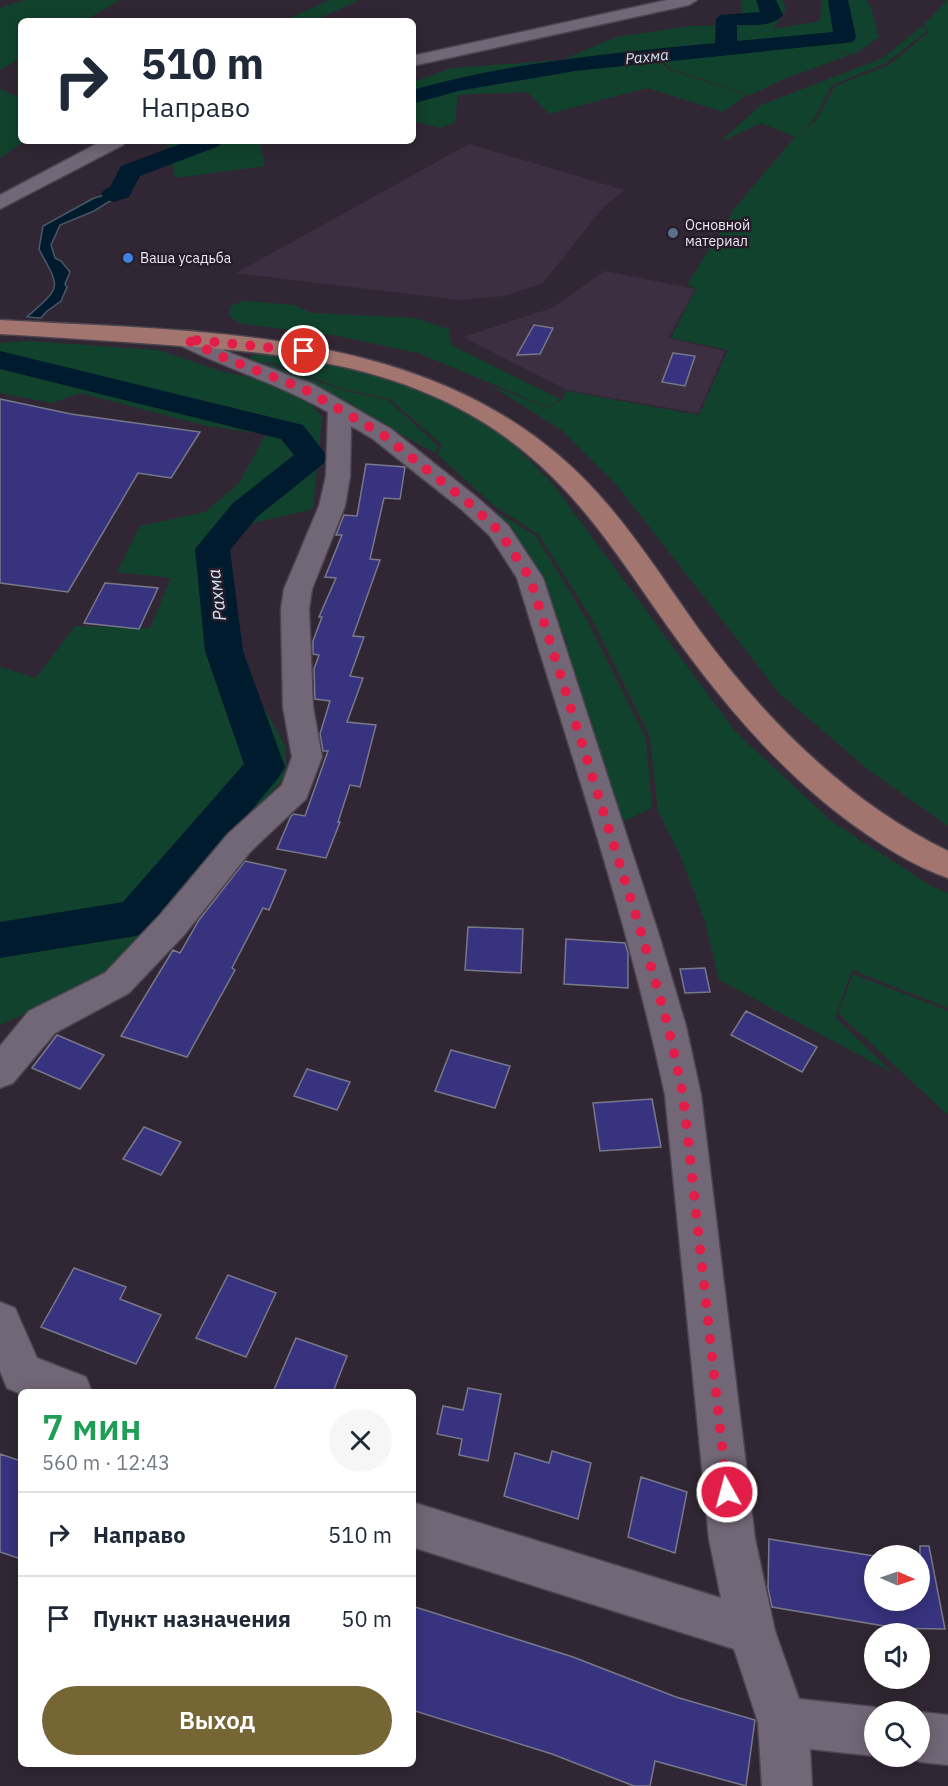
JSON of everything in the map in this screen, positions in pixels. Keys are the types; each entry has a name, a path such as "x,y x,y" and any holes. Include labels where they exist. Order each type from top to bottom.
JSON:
{"main road":[{"path":"0,327 185,339 304,351 379,368 428,384 467,403 498,422 544,456 580,489 627,549 708,662 788,753 846,802 894,836 948,865"}],"street":[{"path":"416,60 689,0"},
{"path":"0,203 110,144"},
{"path":"185,339 225,358 304,389 382,434 470,504 499,531 530,578 642,935 668,1026 683,1095 732,1539 752,1631 783,1722 787,1786"},
{"path":"0,1072 42,1022 117,983 172,925 239,843 295,791 307,757 298,707 295,609 298,589 332,506 338,476 340,409"},
{"path":"0,1322 22,1372 64,1389"},
{"path":"416,1525 752,1631"},
{"path":"783,1722 864,1731"},
{"path":"930,1738 948,1740"}],"shaded area":[{"path":"469,144 624,190 601,210 543,283 504,296 459,300 236,273"},
{"path":"605,271 695,289 668,338 725,351 698,413 567,390 463,337 552,308"}],"green space":[{"path":"25,0 120,0 89,18 18,18 18,60 0,70 0,8"},
{"path":"330,0 359,0 320,18 290,18"},
{"path":"741,0 782,0 786,9 773,29 820,21 822,0 865,0 871,7 879,37 854,55 827,46 850,55 784,79 750,95 671,69 664,62 669,50 667,50 662,63 670,70 747,95 723,112 647,88 549,114 527,92 458,95 455,122 440,128 416,122 416,81 452,68 562,60 616,37 690,26 743,25"},
{"path":"947,0 948,826 866,768 779,693 616,484 560,429 492,386 548,408 563,399 566,391 699,415 728,350 671,338 696,288 687,285 735,208 795,137 761,123 720,142 761,105 883,58 922,26 927,31 886,63 832,85 814,119 797,136 817,119 835,86 889,65 929,32 924,25"},
{"path":"0,89 18,97 18,144 21,144 0,158"},
{"path":"168,144 260,144 265,166 175,178"},
{"path":"244,301 294,305 312,313 414,318 449,329 451,345 560,399 548,407 418,353 333,335 241,324 229,316 230,306"},
{"path":"30,341 158,350 223,372 295,386 322,417 313,509 215,532 237,610 232,651 285,745 287,775 106,977 0,1025 0,667 36,678 75,626 150,628 171,578 117,572 140,526 205,512 239,483 266,434 207,426 80,393 52,403 0,393 0,343"},
{"path":"263,352 347,365 410,383 464,407 507,438 552,483 735,731 831,821 931,886 948,893 948,1008 852,970 835,1017 893,1073 719,980 705,921 678,850 658,812 650,737 593,621 539,535 492,504 437,454 442,445 390,399 343,389 271,362 258,365 249,361 252,355"},
{"path":"270,364 342,390 388,400 438,446 435,453 367,416 260,366"},
{"path":"495,511 536,536 588,622 646,739 652,808 618,824 565,639 543,582"},
{"path":"853,974 948,1011 948,1115 838,1013"}],"water":[{"path":"152,159 163,162 140,174 123,193 94,211 60,225 51,245 55,258 61,261 70,272 65,284 67,287 61,301 41,318 27,317 47,298 54,286 51,272 39,249 43,226 94,198 108,194 116,187 118,176 127,169"}],"building":[{"path":"534,325 553,328 540,354 517,355"},
{"path":"673,353 695,356 685,386 662,382"},
{"path":"0,399 71,414 200,432 171,478 138,473 68,592 0,583"},
{"path":"366,464 405,467 400,499 384,498 370,559 380,560 353,636 364,637 350,676 363,678 347,722 376,725 360,787 350,785 338,822 340,822 326,858 277,849 291,816 294,814 305,816 328,751 323,751 320,734 330,701 315,699 314,669 319,655 313,654 313,641 322,617 319,617 336,578 325,577 342,535 336,535 344,515 357,516"},
{"path":"105,583 158,588 139,629 84,623"},
{"path":"245,861 286,870 269,910 263,908 232,968 235,970 187,1057 121,1036 173,950 180,953 199,920"},
{"path":"468,927 523,929 521,973 465,970"},
{"path":"566,939 625,943 628,953 628,988 564,984"},
{"path":"705,968 710,992 685,993 680,969"},
{"path":"746,1011 817,1047 802,1072 731,1035"},
{"path":"57,1035 104,1055 80,1089 32,1068"},
{"path":"451,1050 510,1066 495,1108 435,1091"},
{"path":"307,1069 350,1082 337,1110 294,1096"},
{"path":"652,1099 661,1147 600,1151 593,1103"},
{"path":"144,1127 181,1142 161,1175 123,1159"},
{"path":"74,1268 126,1287 120,1299 161,1315 136,1364 41,1327"},
{"path":"228,1275 276,1293 246,1357 196,1338"},
{"path":"296,1338 347,1356 334,1389 274,1389"},
{"path":"468,1388 501,1394 488,1461 459,1455 462,1439 437,1434 443,1406 463,1410"},
{"path":"552,1451 591,1463 578,1519 504,1496 515,1453 549,1463"},
{"path":"0,1454 18,1460 18,1558 0,1552"},
{"path":"641,1477 687,1492 675,1553 628,1537"},
{"path":"769,1539 864,1554 864,1611 930,1611 930,1551 945,1629 930,1629 930,1623 866,1623 772,1607 768,1588"},
{"path":"416,1607 573,1657 676,1697 755,1720 746,1786 655,1761 650,1786 634,1786 552,1754 416,1711"}],"waterway":[{"path":"726,49 727,19 772,15 766,0"},
{"name":"Рахма","path":"726,49 845,37 838,0"},
{"name":"Рахма","path":"416,96 455,85 575,64 726,49"},
{"name":"Рахма","path":"114,194 120,192 130,171 202,144"},
{"name":"Рахма","path":"0,360 292,432 312,457 245,510 212,549 224,651 265,767 136,918 0,940"}],"place":[{"name":"Основной материал","path":"673,233"},
{"name":"Ваша усадьба","path":"128,258"}],"route":[{"path":"304,351 185,339 225,358 304,389 382,434 470,504 499,531 517,555 530,578 642,935 668,1026 683,1095 727,1492"}]}
